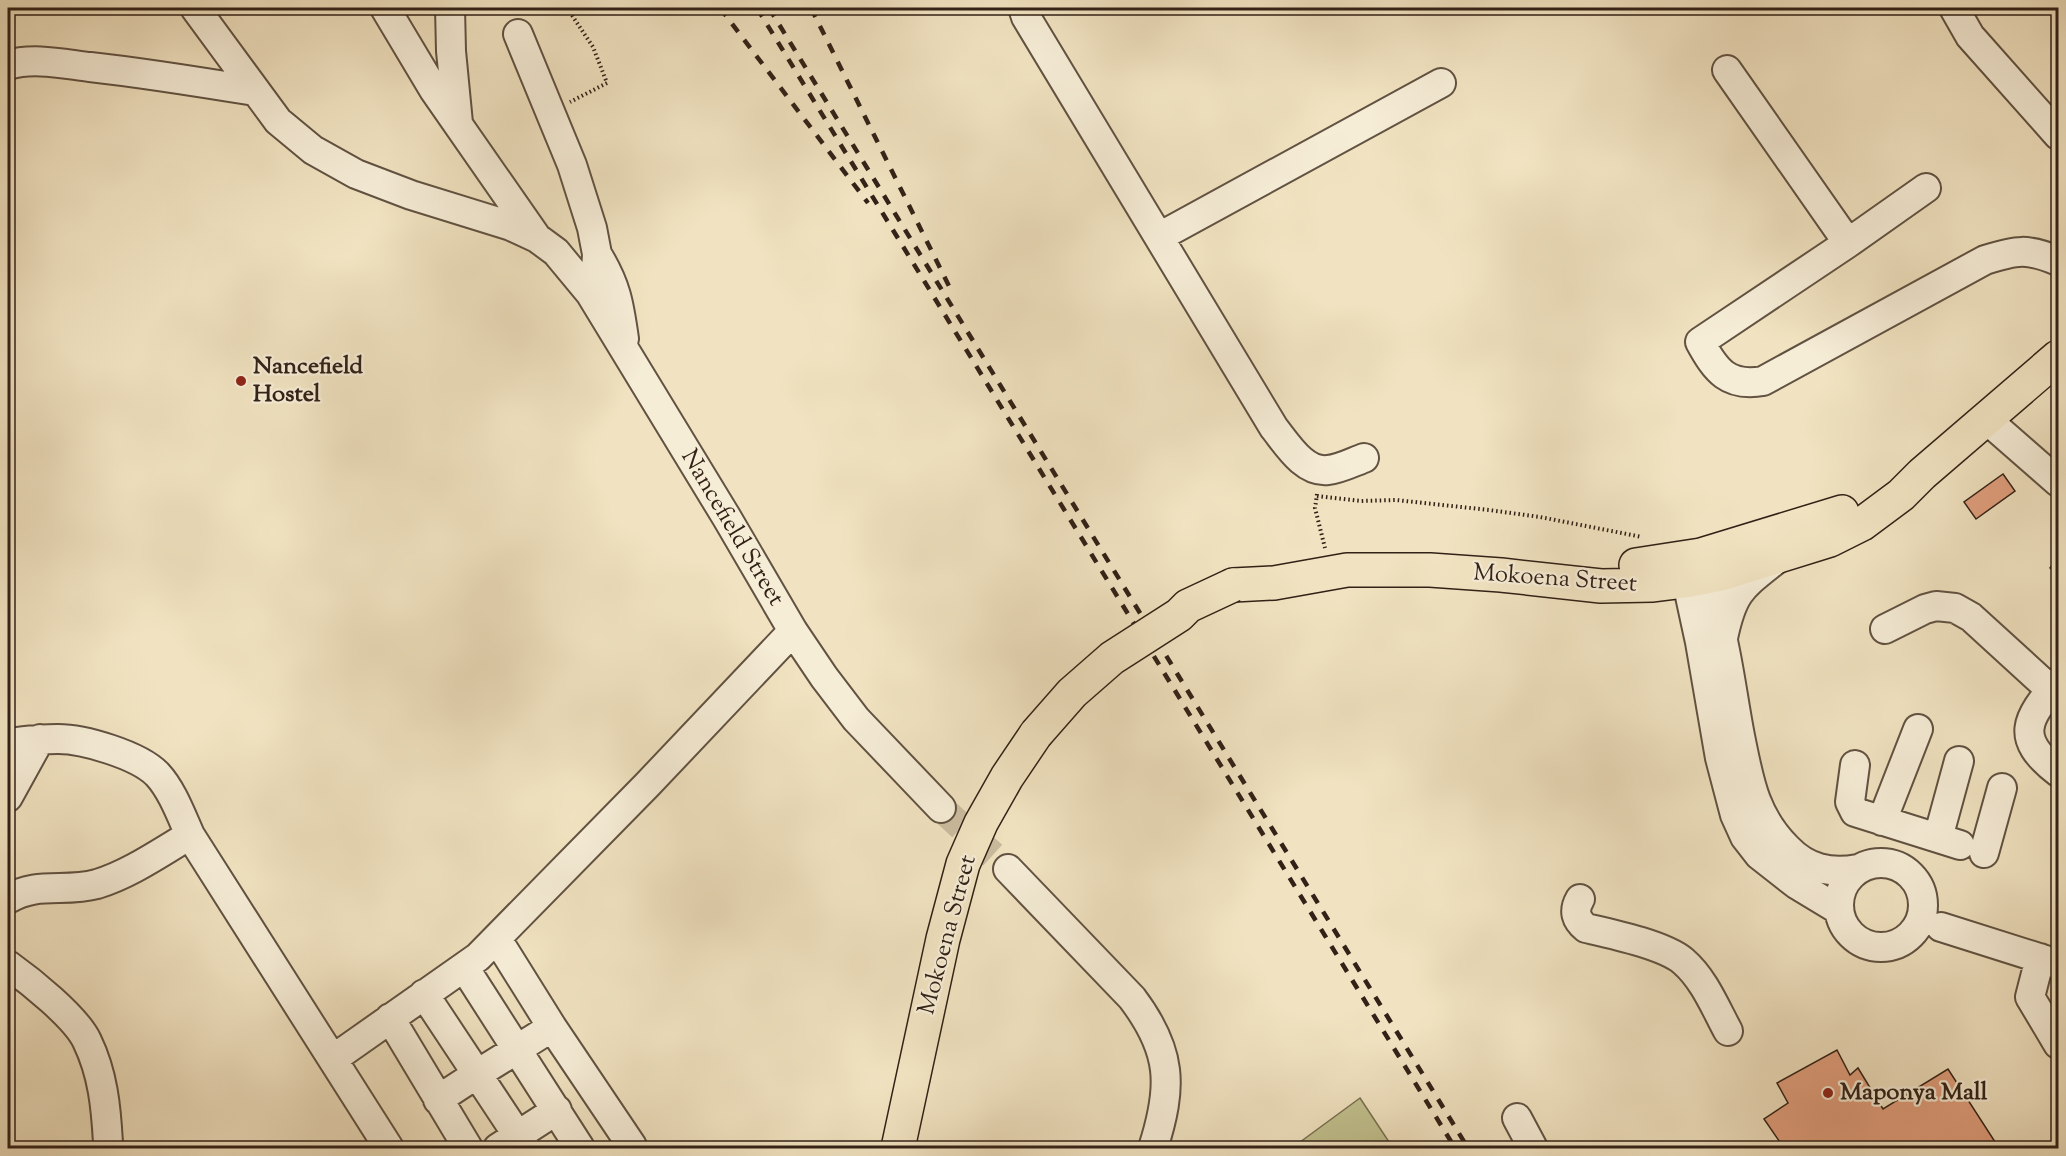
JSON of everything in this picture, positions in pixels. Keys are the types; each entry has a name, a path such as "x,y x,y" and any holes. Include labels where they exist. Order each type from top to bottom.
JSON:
{"main road":[{"name":"Mokoena Street","path":"900,1144 943,939 963,864 981,823 1007,777 1036,734 1072,693 1112,658 1179,615 1188,606 1233,585 1342,551 1391,550 1475,555 1574,566 1643,564 1681,570 1780,557 1830,540 1862,524 1901,495 1922,474 2058,357"},
{"name":"Mokoena Street","path":"1681,570 1853,508 1922,474"}],"street":[{"path":"195,8 278,121 313,150 356,174 411,195 511,226 537,238"},
{"path":"384,8 434,90 537,238"},
{"path":"450,8 451,51 458,125"},
{"path":"1954,8 1970,36 2058,135"},
{"path":"1022,11 1274,428 1302,461 1320,469 1327,470 1364,458"},
{"path":"518,34 572,165 592,228 597,254 596,272 590,293"},
{"path":"8,65 17,62 46,62 155,74 255,91"},
{"path":"1727,70 1848,243"},
{"path":"1159,237 1441,83"},
{"path":"1926,188 1700,342 1712,363 1727,377 1745,384 1763,381 1985,260 2012,251 2039,253 2058,261"},
{"name":"Nancefield Street","path":"537,238 556,252 590,293 793,631 824,677 856,719 941,808"},
{"path":"597,254 618,298 626,352"},
{"path":"1986,419 2058,482"},
{"path":"1780,557 1741,589 1712,641 1727,792 1745,837 1759,855 1778,871 1839,910"},
{"path":"1681,570 1682,612 1712,641"},
{"path":"1681,570 1712,641 1746,771 1761,815 1770,830 1796,858 1806,864 1831,872 1857,869 1870,863 1885,862 1898,866 1910,874 1918,885 1927,922"},
{"path":"1885,629 1925,609 1936,606 1955,608 1971,618 2055,686 2033,714 2028,730 2037,753 2058,772"},
{"path":"333,1059 478,957 647,785 793,631"},
{"path":"1882,821 1918,729"},
{"path":"8,743 40,739 78,741 138,761 156,773 190,834 389,1149"},
{"path":"8,797 40,739"},
{"path":"1959,761 1961,845"},
{"path":"1855,765 1850,802 1855,812 1961,845"},
{"path":"1961,845 2002,788"},
{"path":"8,899 26,890 72,888 99,883 134,868 190,834"},
{"path":"1008,869 1132,998 1158,1040 1166,1065 1166,1096 1162,1120 1153,1149"},
{"path":"1857,869 1842,887 1839,898 1842,924 1851,935 1862,943 1874,947 1887,947 1899,943 1927,922"},
{"path":"1580,899 1576,916 1586,928 1668,952 1682,960 1704,987 1728,1031"},
{"path":"1927,922 2049,961 2030,998 2058,1044"},
{"path":"497,939 552,1027 632,1146"},
{"path":"8,965 70,1018 86,1038 101,1078 106,1106 108,1143"},
{"path":"464,967 580,1149"},
{"path":"424,994 477,1072 514,1144 557,1110"},
{"path":"390,1018 468,1149"},
{"path":"438,1100 477,1072 518,1050 552,1027"},
{"path":"1517,1118 1533,1149"}],"path":[{"path":"550,112 607,83 593,47 567,8"},
{"path":"1324,542 1316,508 1317,496 1361,501 1396,500 1540,517 1635,535 1649,540 1681,570"}],"green space":[{"path":"1360,1098 1393,1148 1292,1148"}],"building":[{"path":"2003,474 2015,491 1976,519 1964,502"},
{"path":"2058,557 2058,575 2050,568"},
{"name":"Maponya Mall","path":"1837,1050 1850,1075 1858,1068 1883,1109 1948,1069 1999,1148 1784,1148 1764,1119 1788,1103 1777,1083"}],"tunnel":[{"path":"941,808 1008,869"}],"railway":[{"path":"720,8 868,203"},
{"path":"757,8 1455,1148"},
{"path":"769,8 1468,1148"},
{"path":"811,8 951,290"}],"place":[{"name":"Nancefield Hostel","path":"241,381"},
{"name":"Maponya Mall","path":"1828,1093"}]}
